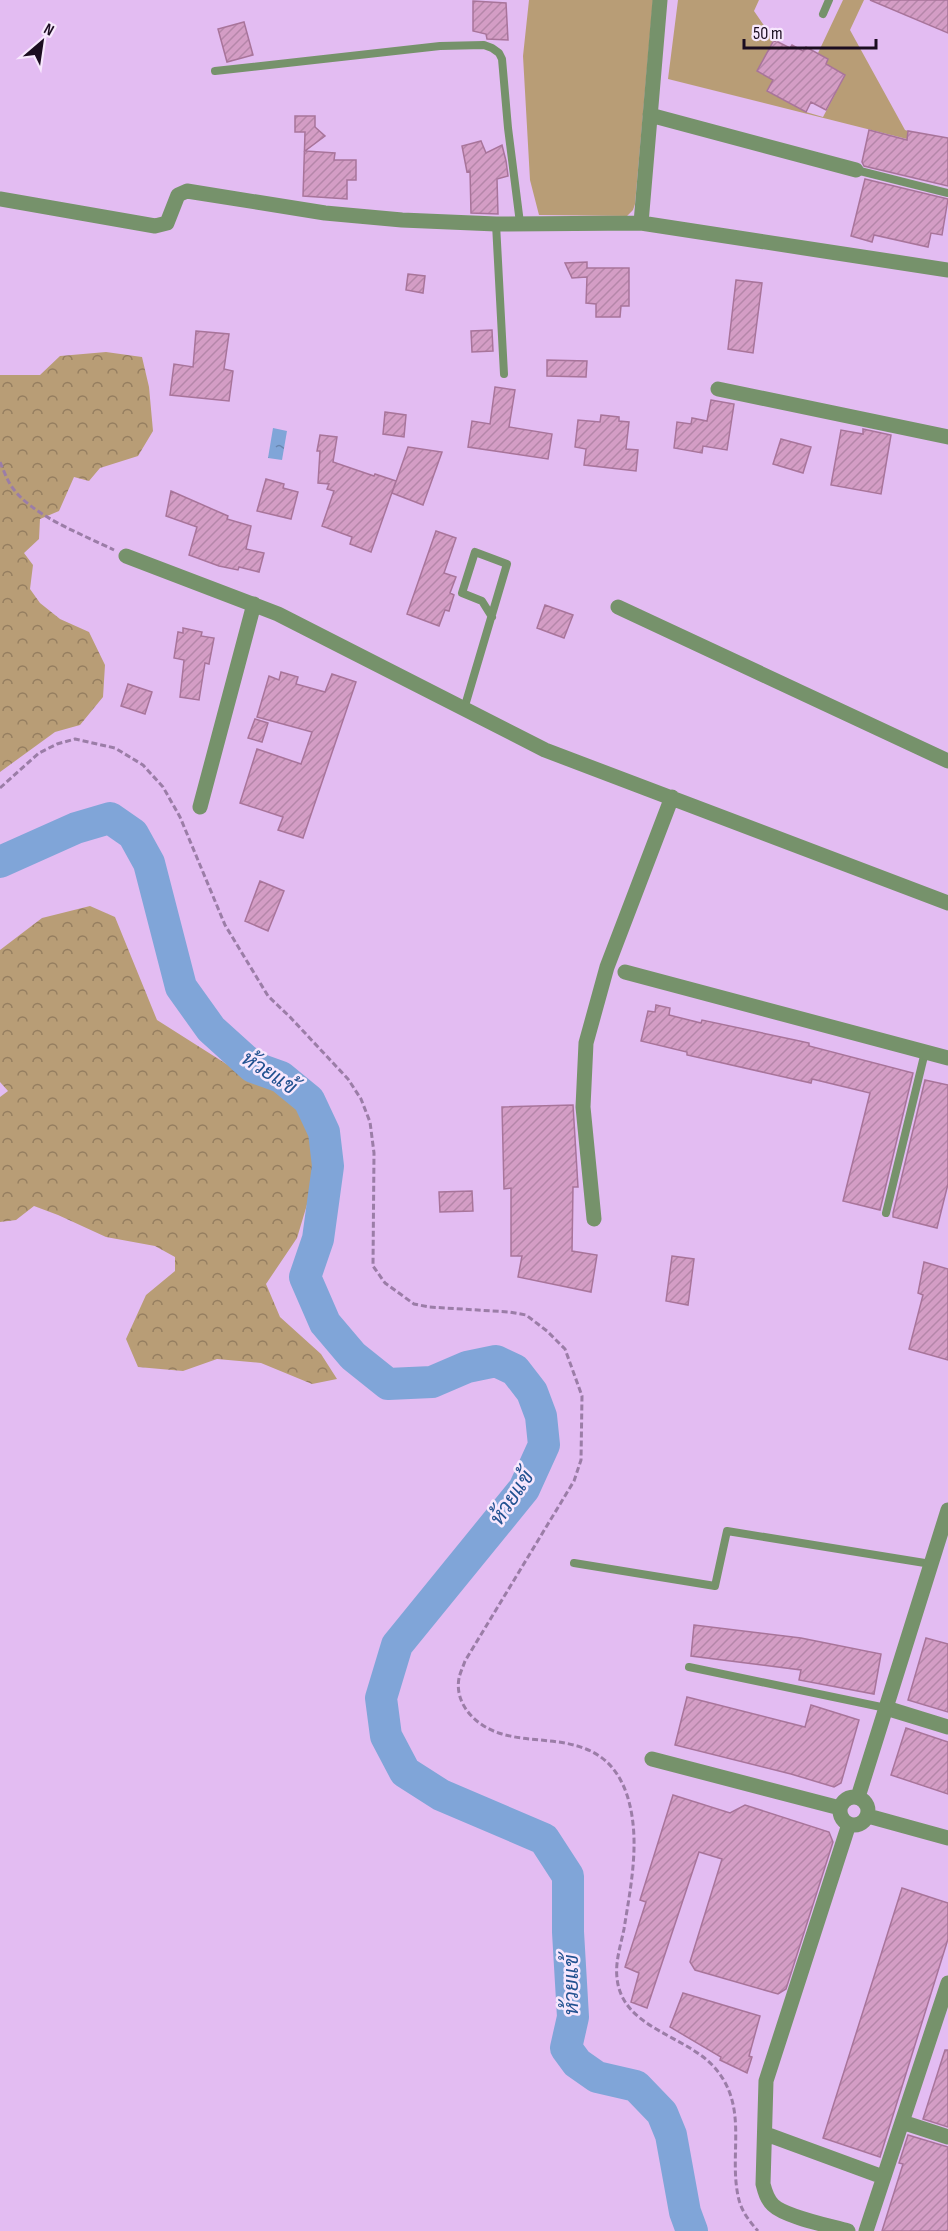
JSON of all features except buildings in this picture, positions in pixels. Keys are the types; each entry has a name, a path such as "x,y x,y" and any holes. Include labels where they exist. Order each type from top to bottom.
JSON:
{"street":[{"path":"641,223 660,0"},
{"path":"650,115 856,170"},
{"path":"0,199 155,226 167,223 178,195 187,191 325,213 402,220 496,224 641,223 948,270"},
{"path":"718,389 948,437"},
{"path":"126,556 278,614 545,750 948,903"},
{"path":"200,807 254,604"},
{"path":"618,607 948,761"},
{"path":"594,1219 583,1107 586,1043 607,967 672,797"},
{"path":"625,972 948,1058"},
{"path":"858,1797 948,1510"},
{"path":"886,1708 948,1727"},
{"path":"652,1759 840,1808"},
{"path":"858,1797 867,1806 868,1816 862,1823 849,1824 842,1819 840,1808 847,1799 858,1797"},
{"path":"868,1816 948,1838"},
{"path":"848,2231 784,2212 774,2206 766,2196 763,2184 766,2081 849,1824"},
{"path":"866,2231 902,2122 945,2004 948,1983"},
{"path":"902,2122 948,2137"},
{"path":"766,2134 883,2177"}],"lane":[{"path":"823,14 829,0"},
{"path":"215,71 440,46 484,45 492,48 499,53 502,60 520,224"},
{"path":"856,170 948,193"},
{"path":"496,224 504,374"},
{"path":"464,709 492,616 507,564 475,552 462,593 482,601 492,616"},
{"path":"886,1213 925,1052"},
{"path":"574,1563 715,1586 727,1531 931,1564"},
{"path":"689,1666 886,1708"}],"path":[{"path":"0,462 10,484 28,503 126,556"},
{"path":"0,788 39,753 57,744 75,739 115,748 143,765 163,787 180,818 225,925 268,996 348,1079 361,1099 370,1122 374,1153 373,1266 385,1283 414,1304 526,1315 547,1330 565,1349 582,1396 581,1460 574,1481 465,1661 459,1678 459,1694 464,1707 474,1720 486,1728 502,1734 566,1743 588,1749 605,1759 620,1777 632,1816 634,1850 632,1882 617,1976 620,1993 632,2013 704,2058 719,2072 735,2107 736,2184 739,2203 758,2231"}],"green space":[{"path":"529,0 653,0 635,204 627,216 539,215 530,180 523,56"},
{"path":"678,0 759,0 754,11 774,40 757,71 773,80 768,91 806,112 823,117 845,75 826,64 818,53 843,0 864,0 850,30 905,130 908,131 907,139 668,79"},
{"path":"106,352 142,357 149,387 153,431 138,456 100,468 89,481 74,477 59,511 40,519 39,539 24,553 33,565 30,589 40,603 60,619 89,632 105,665 103,697 80,725 55,732 0,772 0,375 40,375 60,356"},
{"path":"90,906 115,917 157,1020 239,1072 269,1084 295,1103 312,1132 312,1188 297,1238 266,1284 280,1317 321,1354 337,1379 312,1384 261,1363 217,1359 183,1371 138,1367 126,1339 146,1295 175,1271 175,1257 155,1246 106,1237 34,1206 16,1220 0,1222 0,1097 8,1091 0,1082 0,950 42,918"}],"water":[{"path":"273,428 287,431 282,460 268,458"}],"waterway":[{"name":"ห้วยแข้","path":"0,862 76,828 110,818 133,834 149,863 181,987 211,1029 253,1067 281,1077 309,1100 324,1132 328,1166 318,1239 305,1277 325,1323 353,1356 388,1384 432,1382 467,1367 496,1361 515,1370 532,1392 541,1416 544,1445 524,1489 397,1645 381,1698 386,1736 405,1772 441,1795 544,1839 568,1876 568,1932 573,2017 566,2048 577,2063 597,2077 636,2086 662,2113 671,2135 685,2212 692,2231"}]}
